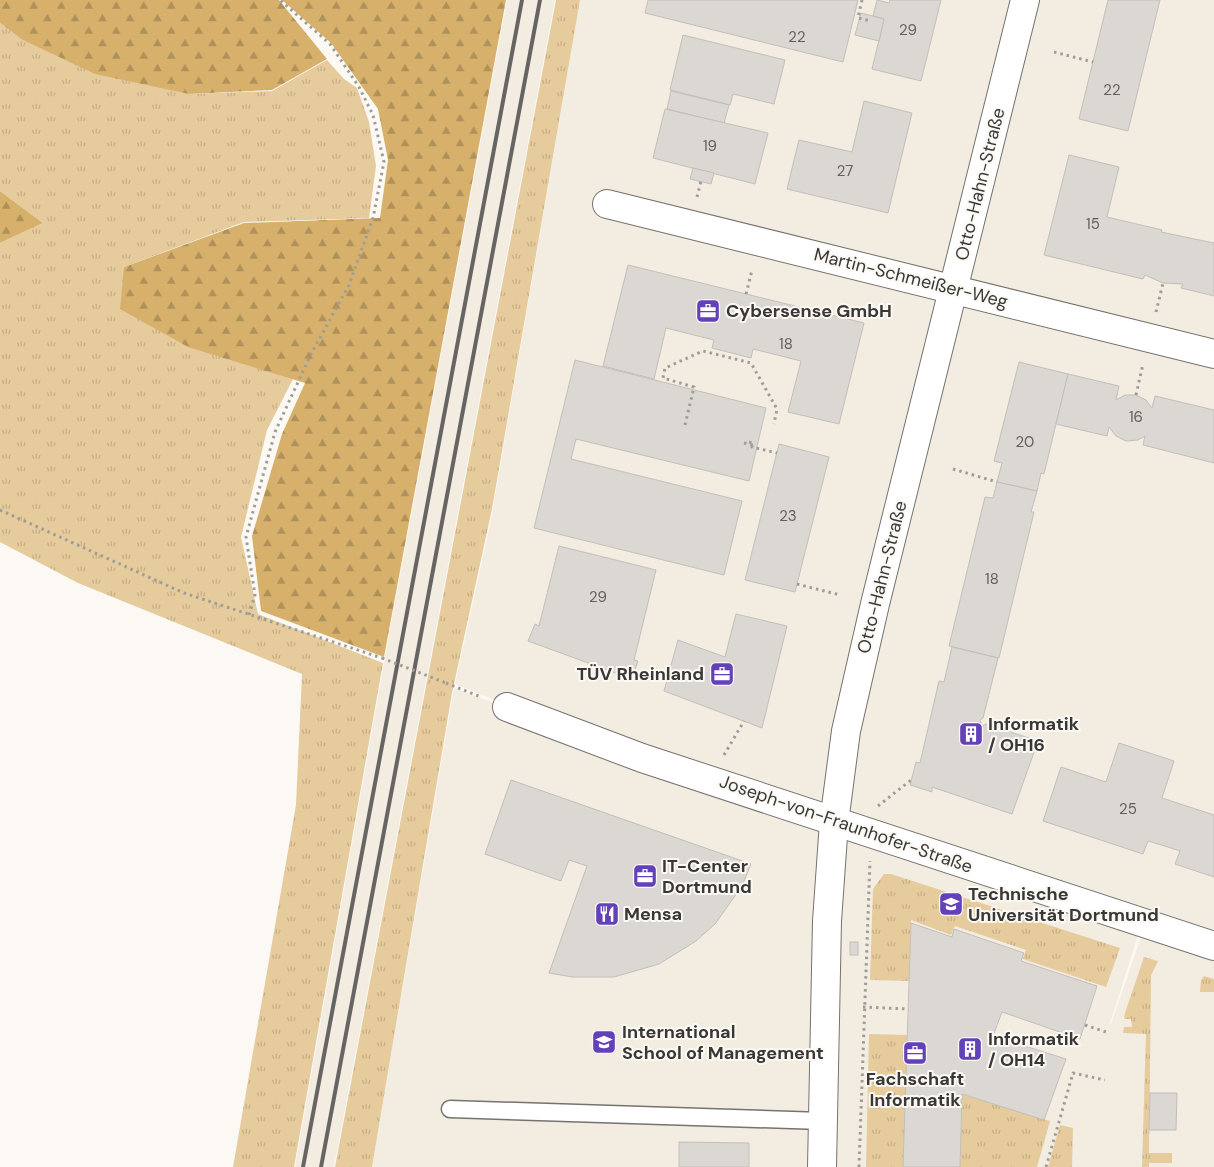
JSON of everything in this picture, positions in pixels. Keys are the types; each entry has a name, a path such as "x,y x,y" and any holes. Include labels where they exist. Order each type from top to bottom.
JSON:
{"street":[{"name":"Otto-Hahn-Straße","path":"822,1167 827,921 834,822 846,731 866,642 1026,0"},
{"name":"Martin-Schmeißer-Weg","path":"607,204 1214,354"},
{"name":"Joseph-von-Fraunhofer-Straße","path":"507,707 642,758 709,778 834,822 1214,946"}],"lane":[{"path":"450,1109 822,1121"}],"path":[{"path":"249,615 255,595 246,537 275,432 310,356 349,285 373,218 384,162 373,115 359,87 330,44 280,0"},
{"path":"862,0 858,18 871,21"},
{"path":"1054,52 1093,62"},
{"path":"746,294 752,271"},
{"path":"685,425 694,387 663,378 665,368 703,351 751,363 778,409 774,424"},
{"path":"777,452 747,442 753,443 752,447 777,452"},
{"path":"953,470 997,482"},
{"path":"0,510 184,594 428,675 507,707"},
{"path":"797,584 840,595"},
{"path":"709,778 744,721"},
{"path":"876,808 911,780"},
{"path":"859,1167 863,1007 870,861"},
{"path":"863,1007 908,1009"},
{"path":"1085,1026 1109,1033"},
{"path":"1046,1167 1073,1073 1105,1080"}],"shaded area":[{"path":"507,0 555,0 334,1167 295,1167 388,640"},
{"path":"580,0 1214,0 1214,1167 830,1167 827,813 502,703 455,684 491,520","holes":["1140,929 1143,931 1111,1024 1110,1024"]},
{"name":"International School of Management","path":"454,688 822,824 811,1167 372,1167"}],"green space":[{"path":"0,0 279,0 327,59 272,90 189,94 95,74 21,39 0,23"},
{"path":"282,0 506,0 384,657 261,611 252,536 282,434 305,383 190,348 120,309 124,267 244,223 380,218 388,160 378,109 331,43"},
{"path":"556,0 580,0 492,509 452,693 372,1167 335,1167"},
{"path":"0,23 21,39 189,94 272,91 327,60 344,79 357,88 369,122 376,166 369,218 244,222 124,267 190,348 293,379 267,430 241,537 258,614 383,663 294,1167 233,1167 296,805 302,674 78,583 0,542 0,243 43,223 0,191"},
{"path":"0,191 43,223 0,243"},
{"path":"884,874 891,874 1120,948 1106,987 1023,959 1026,950 955,926 951,935 911,920 909,981 870,980 873,889"},
{"path":"1144,957 1158,961 1151,975 1149,1153 1172,1153 1172,1163 1149,1163 1149,1167 1142,1167 1146,1034 1123,1033 1124,1027 1132,1027 1131,1019 1124,1019 1125,1013"},
{"path":"1204,976 1214,979 1214,992 1200,992 1201,980"},
{"path":"869,1034 907,1035 905,1167 866,1167"},
{"path":"962,1094 1050,1121 1037,1167 960,1167"},
{"path":"1060,1125 1073,1128 1072,1167 1048,1167"}],"building":[{"path":"648,0 858,0 843,62 645,13"},
{"path":"877,0 889,3 890,0 941,0 921,81 872,69 884,19 873,16"},
{"path":"1108,0 1160,0 1128,131 1079,119"},
{"path":"861,13 884,19 879,41 855,35"},
{"path":"683,35 785,60 774,104 733,94 730,105 670,90"},
{"path":"671,91 729,105 724,123 667,109"},
{"path":"864,101 912,113 888,213 787,189 799,140 852,152"},
{"path":"665,109 768,133 755,184 653,158"},
{"path":"1069,155 1119,167 1107,217 1162,230 1161,232 1214,243 1214,296 1181,288 1183,284 1163,283 1145,275 1143,279 1044,255"},
{"path":"693,168 714,173 711,184 690,179"},
{"path":"628,265 864,323 839,424 788,412 801,361 753,349 751,358 712,348 714,340 666,328 654,379 603,366"},
{"path":"575,360 766,408 749,481 576,439 571,459 742,501 724,575 534,528"},
{"path":"1019,362 1068,374 1044,474 1041,473 1037,491 997,482 1002,463 994,461"},
{"path":"1068,374 1119,386 1116,400 1125,395 1136,395 1146,400 1152,408 1155,396 1214,410 1214,463 1143,445 1145,436 1138,440 1126,441 1116,436 1109,427 1107,436 1056,424"},
{"path":"779,444 829,457 795,592 745,580"},
{"path":"997,482 1037,491 1031,512 1034,512 999,658 949,646 985,497 993,498"},
{"path":"559,546 656,570 634,660 638,661 632,679 528,641 535,624 539,626"},
{"name":"TÜV Rheinland","path":"736,614 787,626 762,728 664,691 678,640 725,657"},
{"name":"Informatik / OH16","path":"952,647 998,658 983,718 980,720 982,726 986,724 1038,741 1012,814 932,787 932,792 910,785 916,762 920,763 939,681 944,682"},
{"path":"1119,743 1174,761 1162,798 1214,815 1214,877 1175,864 1180,851 1168,847 1148,841 1143,854 1043,821 1061,767 1106,782"},
{"name":"International School of Management","path":"511,780 751,864 742,886 715,924 696,941 659,964 614,977 572,977 549,973 587,866 569,860 561,881 485,854"},
{"name":"Informatik / OH14","path":"911,923 952,937 954,929 1024,953 1021,961 1097,986 1080,1039 1002,1012 993,1036 1066,1059 1044,1120 962,1094 960,1167 903,1167"},
{"path":"850,942 858,942 858,955 850,955"},
{"path":"1150,1093 1177,1093 1176,1130 1149,1130"},
{"path":"679,1142 749,1143 749,1167 679,1167"}],"railway":[{"path":"303,1167 522,0"},
{"path":"321,1167 540,0"}],"place":[{"name":"Cybersense GmbH","path":"708,311"},
{"name":"TÜV Rheinland","path":"722,674"},
{"name":"Informatik / OH16","path":"971,734"},
{"name":"IT-Center Dortmund","path":"645,876"},
{"name":"Technische Universität Dortmund","path":"951,904"},
{"name":"Mensa","path":"607,914"},
{"name":"International School of Management","path":"604,1042"},
{"name":"Informatik / OH14","path":"970,1049"},
{"name":"Fachschaft Informatik","path":"915,1053"}]}
